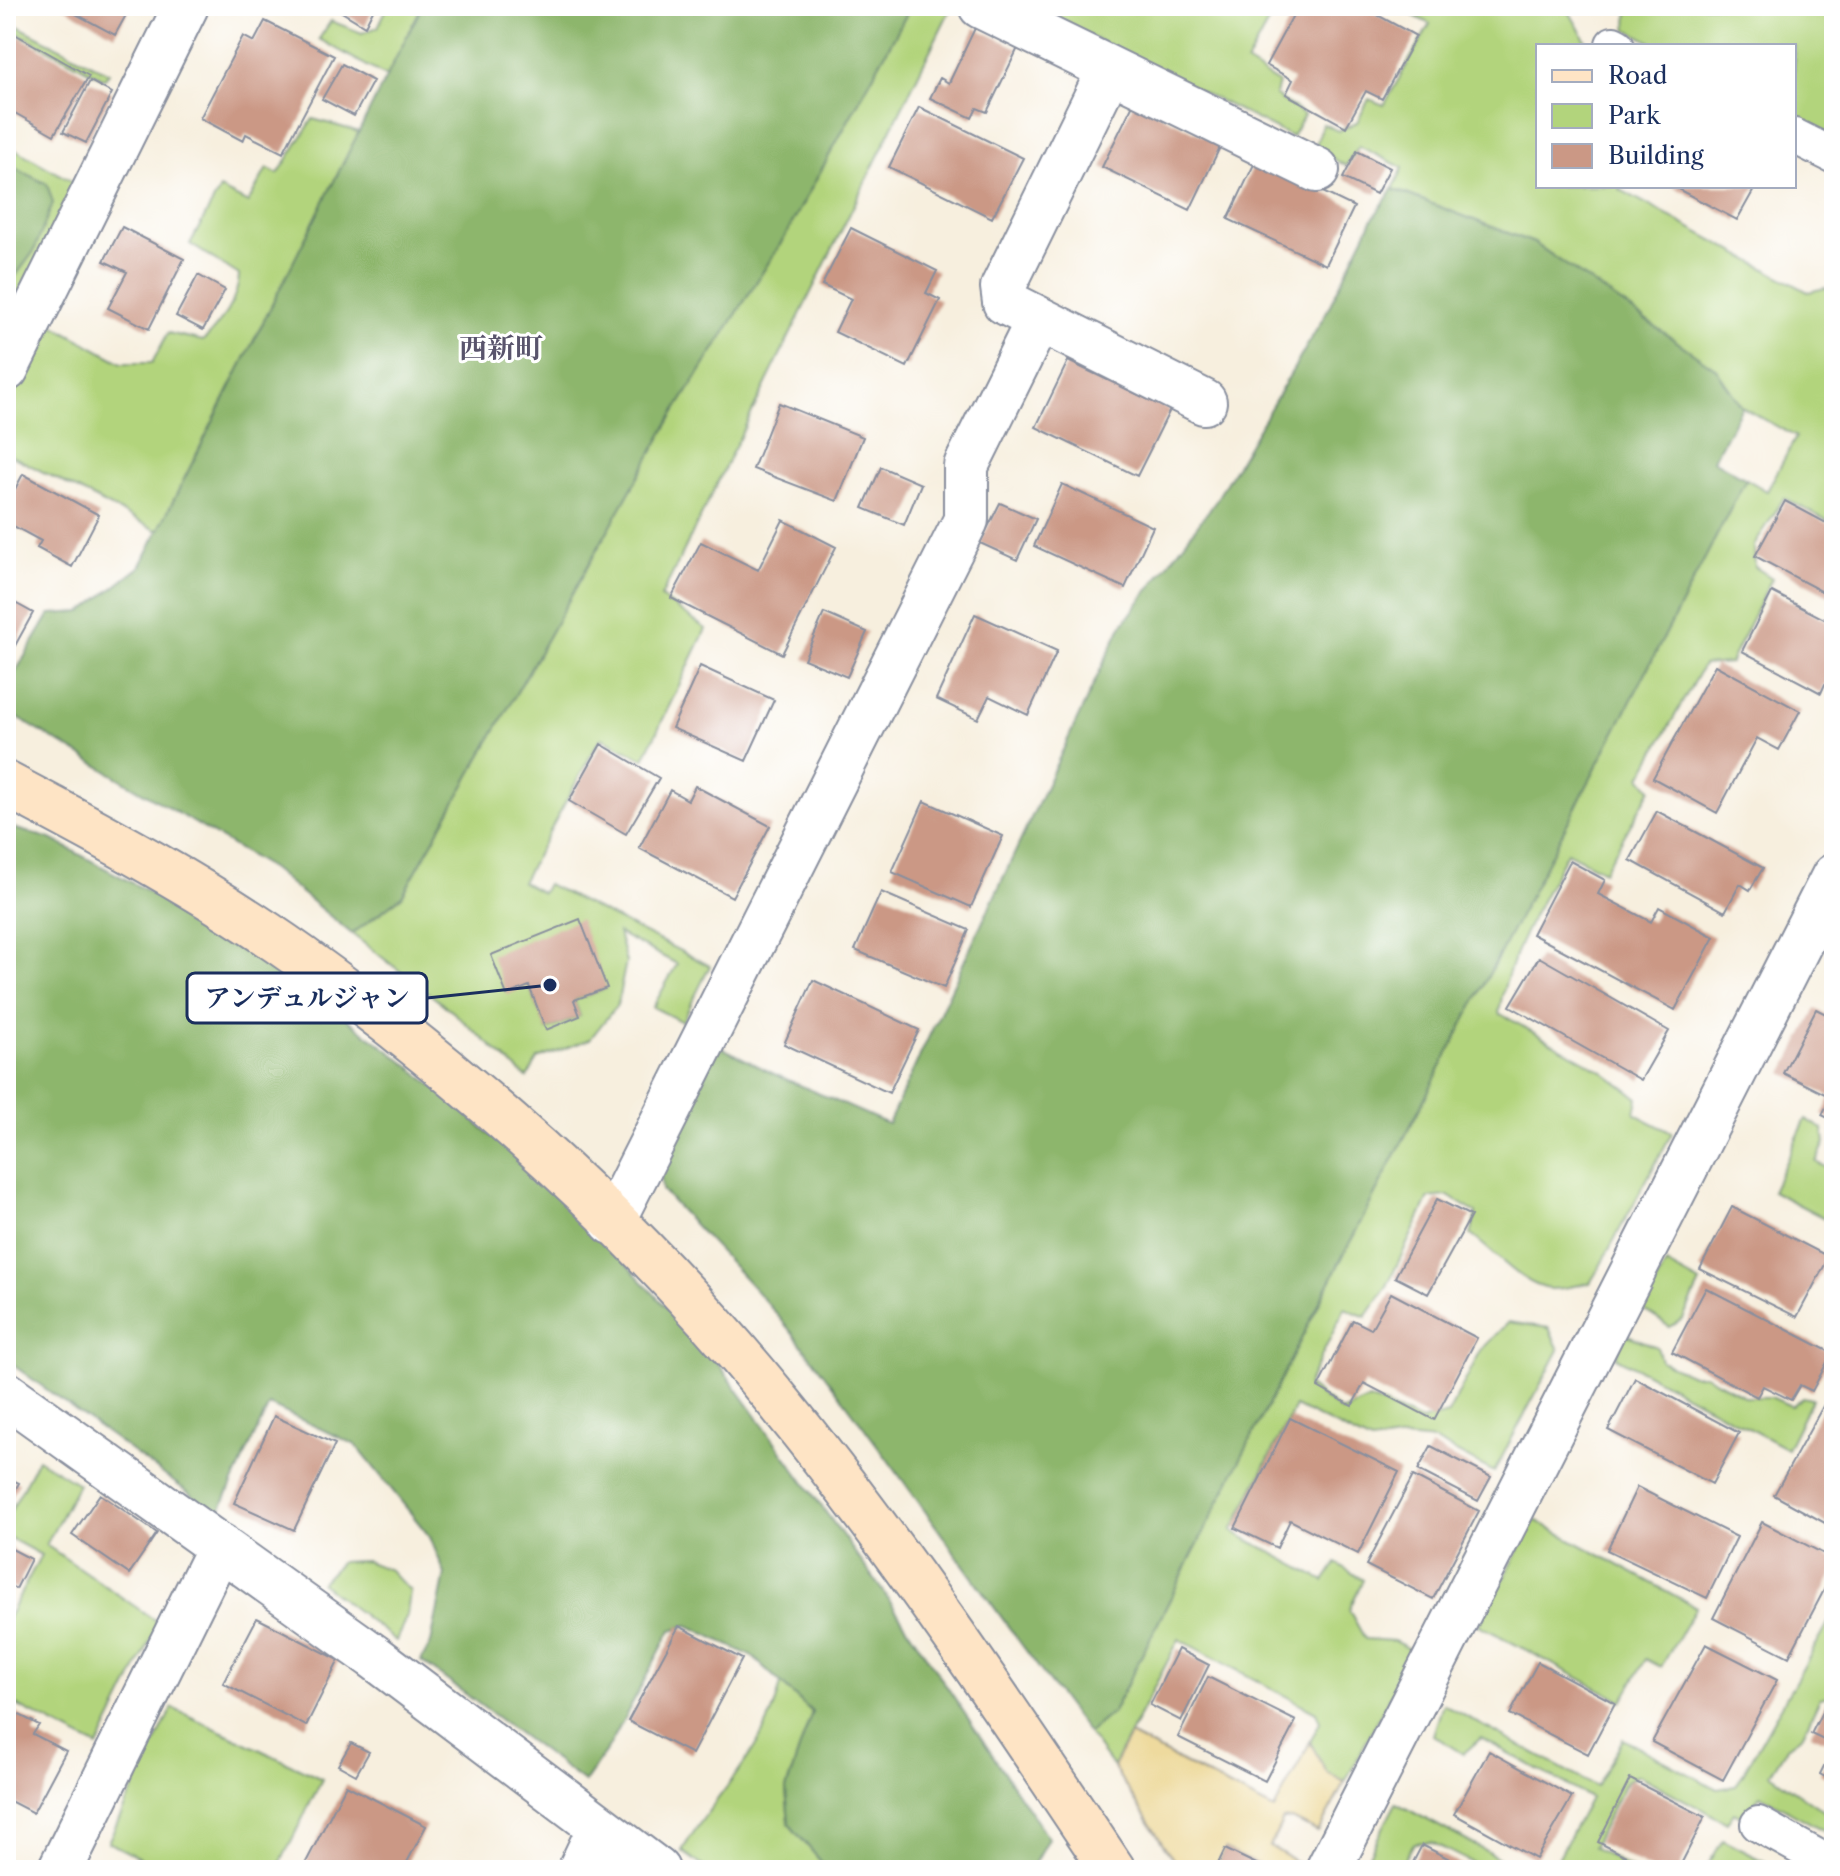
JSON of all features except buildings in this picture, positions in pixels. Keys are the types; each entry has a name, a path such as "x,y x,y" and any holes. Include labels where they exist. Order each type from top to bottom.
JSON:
{"street":[{"path":"6,369 186,6"},
{"path":"981,6 1317,170"},
{"path":"1110,69 1003,287 1005,302 1204,402"},
{"path":"612,1222 966,520 966,466 1039,319"},
{"path":"6,784 190,886 296,953 475,1094 612,1222 681,1291 771,1393 855,1499 958,1638 1113,1870"},
{"path":"1328,1870 1834,876"},
{"path":"6,1394 220,1546 657,1870"},
{"path":"60,1870 220,1546"},
{"path":"580,1870 600,1828"}],"lane":[{"path":"1796,137 1834,156"},
{"path":"1758,1824 1834,1866"}],"green space":[{"path":"388,6 422,6 387,77 319,39 331,21 362,33 378,27"},
{"path":"422,6 911,6 784,238 673,415 402,896 352,934 272,869 6,711 6,688 50,614 82,612 140,567"},
{"path":"911,6 952,6 661,597 706,629 644,759 602,738 598,742 522,882 542,893 547,884 710,966 682,1022 653,1007 677,964 618,933 626,962 617,1005 590,1039 538,1059 527,1078 453,1012 352,934 402,896 673,415 784,238","holes":["529,986 607,988 574,1000 580,1016 547,1030"]},
{"path":"1029,6 1277,6 1246,63 1278,83 1275,95 1304,115 1292,137"},
{"path":"1395,6 1566,6 1588,44 1536,44 1536,188 1619,188 1808,292 1834,286 1834,524 1784,498 1754,546 1755,567 1772,578 1730,663 1703,665 1641,777 1651,789 1604,871 1567,852 1526,930 1509,971 1499,1013 1602,1071 1638,1098 1635,1114 1672,1133 1590,1283 1551,1289 1530,1282 1471,1235 1476,1213 1448,1196 1429,1198 1386,1288 1366,1317 1345,1308 1307,1385 1342,1412 1369,1399 1421,1421 1448,1414 1481,1350 1508,1322 1549,1328 1559,1350 1494,1472 1435,1441 1404,1438 1371,1443 1295,1406 1232,1531 1324,1581 1336,1563 1363,1580 1349,1610 1365,1639 1394,1641 1414,1651 1345,1782 1327,1774 1310,1742 1320,1722 1316,1712 1179,1639 1113,1767 1088,1733 1113,1712 1345,1252 1746,479 1767,491 1796,437 1742,407 1714,368 1534,243 1393,189 1403,168 1359,146 1346,166 1315,148 1323,124 1338,131 1357,122 1369,99 1384,105 1430,24"},
{"path":"1628,6 1834,6 1834,137 1796,118 1796,44 1654,44 1627,29"},
{"path":"6,20 109,73 104,79 6,27"},
{"path":"313,119 359,132 158,531 6,453 6,398 44,320 122,363 152,363 168,333 203,341 209,335 232,302 239,275 190,244 220,189 248,203 267,168 278,174"},
{"path":"6,144 78,185 13,320 6,316 6,289 34,251 47,184 6,164"},
{"path":"6,164 47,184 53,203 34,251 6,289"},
{"path":"1393,189 1534,243 1715,368 1742,407 1713,460 1746,479 1345,1252 1113,1712 1088,1733 800,1343 662,1190 660,1165 719,1046 888,1124 1120,628 1215,502 1324,317 1372,220"},
{"path":"6,826 51,839 249,946 408,1065 566,1199 718,1363 887,1597 1048,1838 1031,1870 828,1870 789,1824 786,1789 812,1712 753,1657 688,1625 671,1630 609,1747 584,1782 421,1661 431,1643 445,1574 430,1537 356,1445 269,1405 218,1514 6,1360"},
{"path":"1806,1119 1823,1129 1825,1143 1816,1162 1834,1171 1834,1223 1772,1191"},
{"path":"1666,1264 1700,1283 1683,1319 1670,1327 1642,1309"},
{"path":"1625,1334 1657,1347 1661,1361 1692,1375 1705,1375 1746,1397 1771,1397 1791,1406 1802,1397 1812,1399 1787,1449 1616,1357"},
{"path":"38,1459 78,1484 46,1545 159,1623 98,1747 6,1700 6,1621 41,1555 6,1536 6,1520"},
{"path":"1535,1520 1696,1607 1661,1667 1646,1659 1622,1701 1479,1625"},
{"path":"365,1561 390,1570 410,1591 407,1615 396,1641 321,1583 341,1562"},
{"path":"1829,1622 1834,1622 1834,1695 1820,1698 1802,1736 1787,1747 1770,1774 1834,1818 1834,1836 1760,1795 1745,1818 1734,1812 1727,1823 1638,1775 1626,1781 1593,1847 1634,1870 1552,1870 1590,1798 1481,1738 1463,1754 1433,1735 1443,1704 1596,1787 1623,1739 1717,1789 1736,1786"},
{"path":"781,1683 812,1712 786,1789 789,1824 828,1870 708,1870 682,1851 752,1751 774,1708"},
{"path":"172,1708 322,1779 277,1870 163,1870 108,1842"},
{"path":"1396,1803 1521,1870 1487,1870 1431,1842 1414,1843 1399,1870 1361,1870"},
{"path":"1723,1840 1781,1870 1705,1870"}],"sand":[{"path":"1130,1735 1274,1810 1310,1742 1327,1773 1345,1782 1318,1832 1292,1819 1283,1820 1270,1846 1303,1866 1301,1870 1269,1870 1225,1849 1215,1870 1180,1870 1113,1767"}],"place":[{"name":"アンデュルジャン","path":"550,985"}],"district":[{"name":"西新町","path":"501,348"}]}
